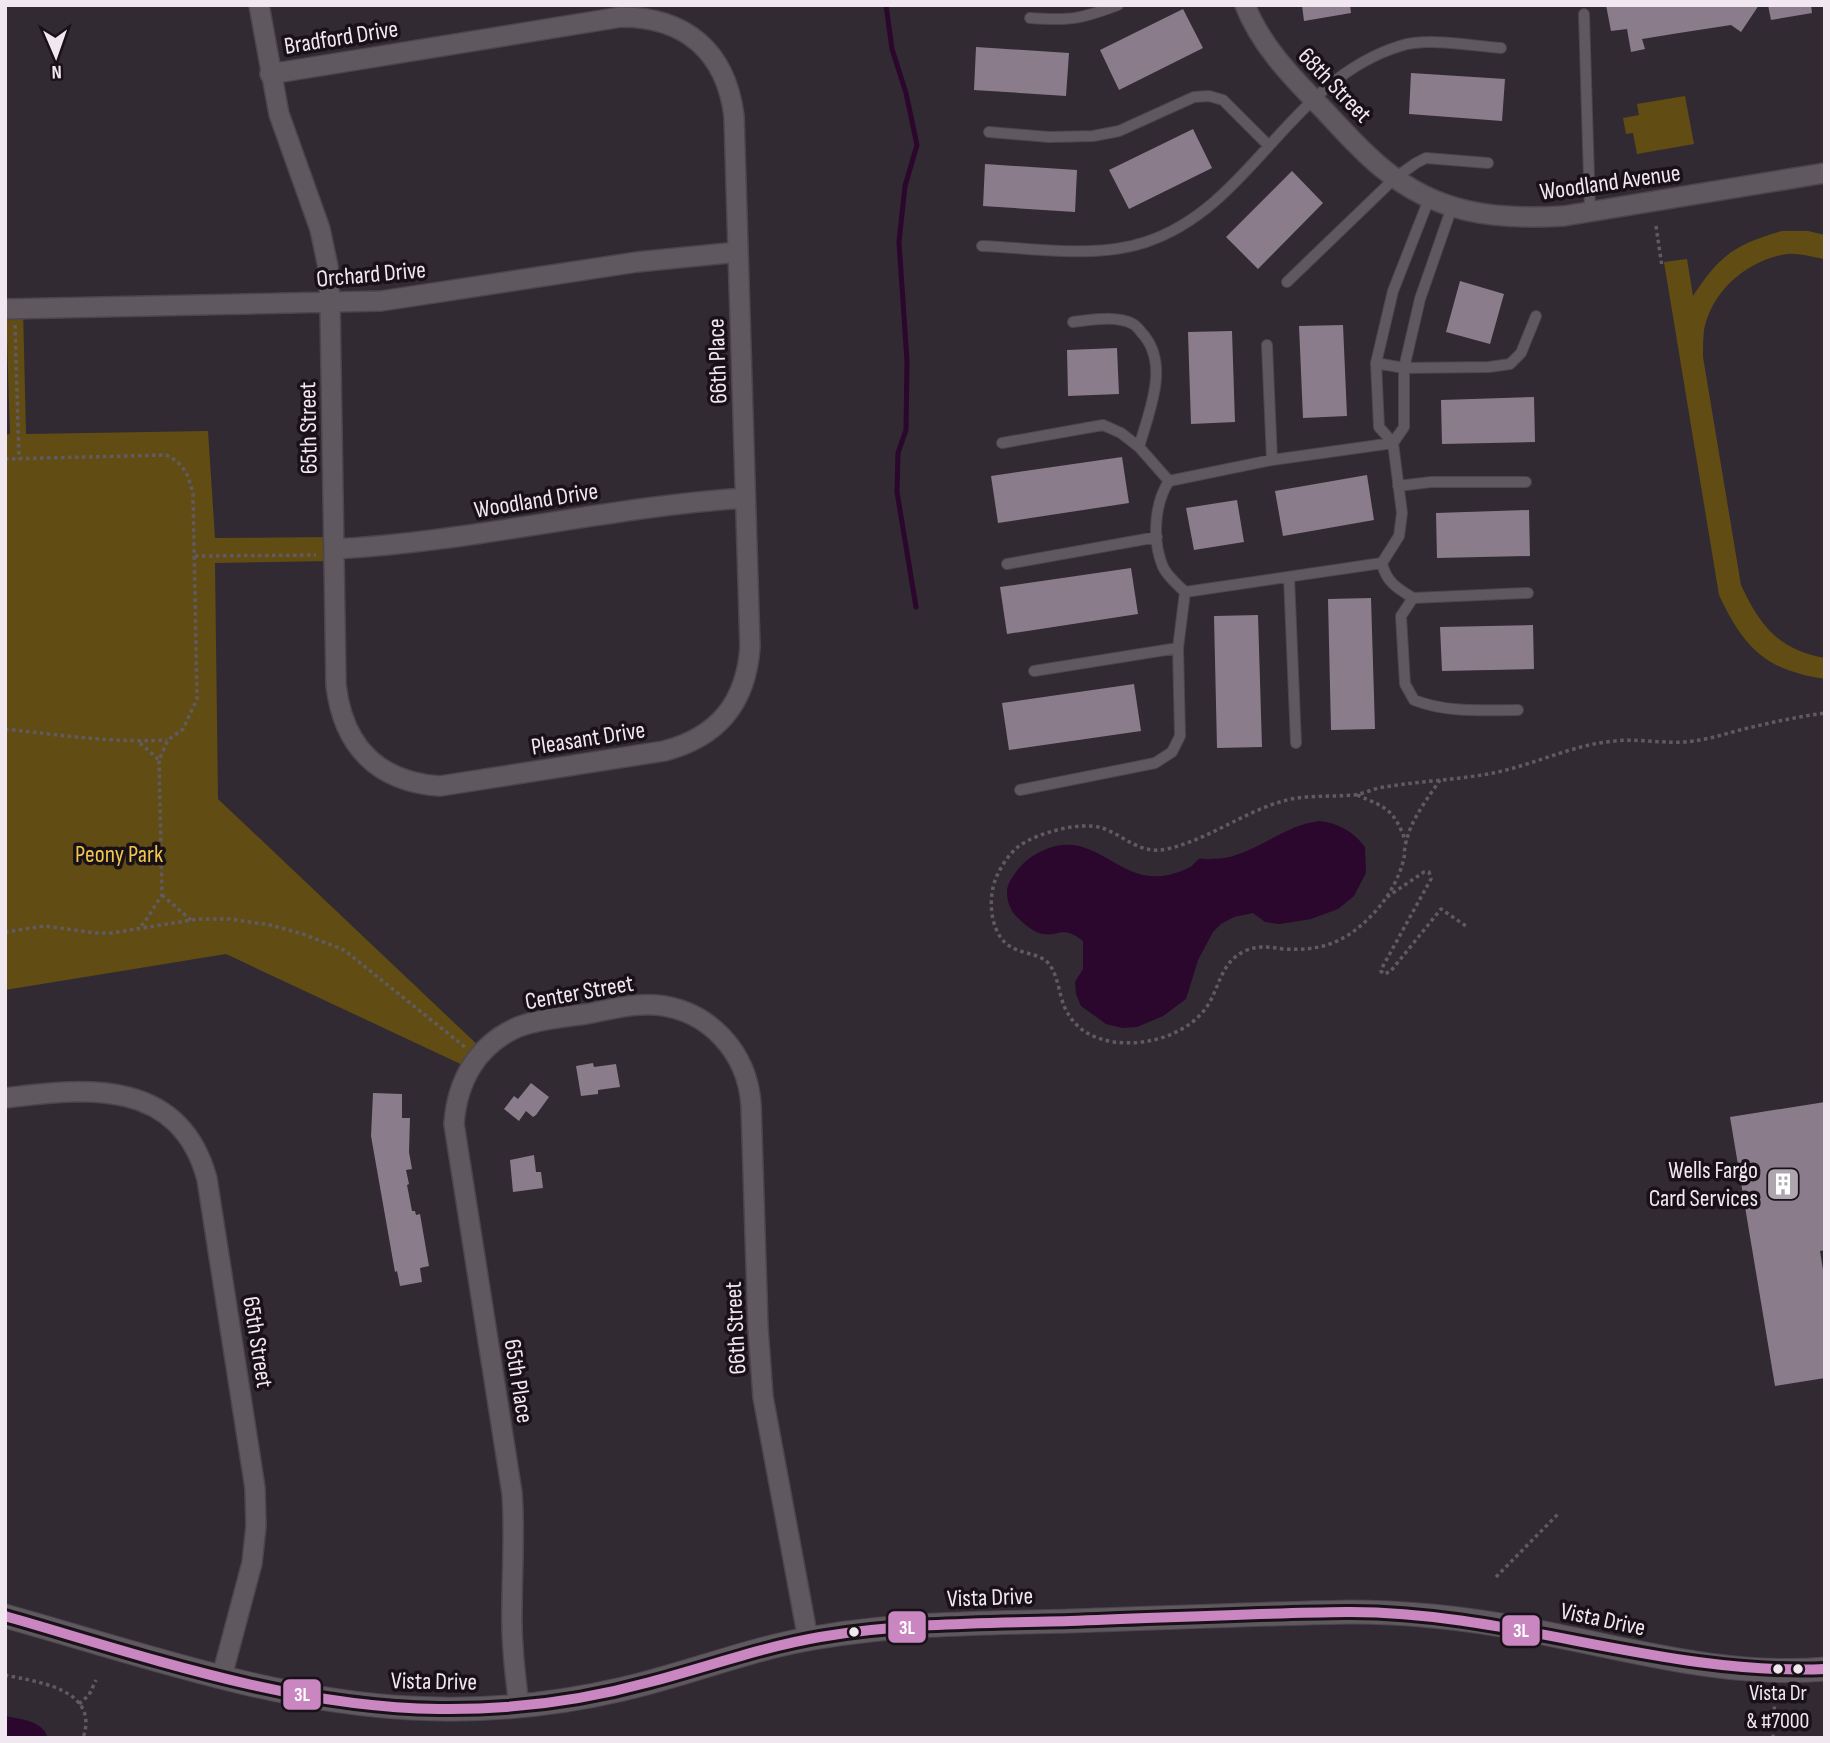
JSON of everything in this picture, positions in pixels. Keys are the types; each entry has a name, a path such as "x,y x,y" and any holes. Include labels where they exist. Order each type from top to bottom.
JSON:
{"street":[{"name":"65th Street","path":"259,5 270,74 283,127 320,229 328,267 338,706 355,743 384,771 403,780 422,784 454,785"},
{"name":"68th Street","path":"1245,5 1264,42 1282,66 1366,153 1401,182"},
{"name":"Bradford Drive","path":"270,74 621,18 642,17 667,24"},
{"name":"66th Place","path":"667,24 698,41 714,57 725,75 732,95 734,116 748,666 743,688 722,719"},
{"name":"Woodland Avenue","path":"1401,182 1429,199 1452,207 1494,216 1524,218 1590,211 1825,173"},
{"name":"Orchard Drive","path":"10,309 330,304 408,298 685,255 738,252"},
{"name":"Woodland Drive","path":"334,552 412,543 644,507 745,498"},
{"name":"Pleasant Drive","path":"454,785 682,746 701,737 722,719"},
{"name":"Center Street","path":"474,1063 500,1037 519,1027 633,1006 675,1008 696,1016 709,1025"},
{"name":"66th Street","path":"709,1025 724,1038 737,1056 746,1075 750,1095 763,1397 808,1639"},
{"name":"65th Place","path":"474,1063 461,1083 456,1103 455,1138 512,1493 515,1533 513,1656 519,1706"},
{"name":"65th Street","path":"5,1098 83,1093 122,1094 162,1110 180,1125 193,1141 201,1159 207,1179 255,1488 256,1526 252,1563 222,1676"},
{"name":"Vista Drive","path":"5,1616 291,1694 359,1704 451,1709 519,1706 622,1689 755,1651 808,1639 877,1629 996,1622 1338,1612 1465,1619 1706,1665 1761,1670 1825,1669"}],"lane":[{"path":"1030,18 1062,21 1080,19 1118,5"},
{"path":"1584,14 1590,211"},
{"path":"982,246 1105,251 1146,242 1186,224 1222,197 1268,145 1340,75 1401,46 1422,43 1501,48"},
{"path":"989,132 1049,137 1093,136 1119,131 1194,97 1209,96 1223,100 1268,145"},
{"path":"1287,282 1426,158 1488,163"},
{"path":"1429,199 1393,291 1376,363 1379,427 1393,443 1402,513 1399,536 1382,563 1385,577 1396,588 1413,598 1528,593"},
{"path":"1020,790 1155,763 1172,752 1180,736 1178,648 1185,592 1163,568 1157,537 1157,509 1162,492 1169,481 1272,460 1393,443 1404,427 1404,368 1420,299 1452,207"},
{"path":"1376,363 1404,368 1489,367 1510,364 1521,353 1536,316"},
{"path":"1073,321 1110,319 1134,324 1155,352 1156,382 1139,447"},
{"path":"1267,345 1272,460"},
{"path":"1002,443 1103,425 1121,433 1139,447 1169,481"},
{"path":"1398,486 1431,482 1526,482"},
{"path":"1007,564 1157,537"},
{"path":"1185,592 1382,563"},
{"path":"1289,577 1296,743"},
{"path":"1413,598 1401,616 1405,684 1414,700 1434,707 1458,710 1518,710"},
{"path":"1034,671 1178,648"}],"path":[{"path":"1656,226 1662,267"},
{"path":"10,309 19,459"},
{"path":"5,459 166,455 174,458 186,470 193,494 197,699 183,729 168,740 159,760 162,895 137,929"},
{"path":"195,556 334,552"},
{"path":"1440,780 1416,818 1406,842 1404,859 1386,898 1371,916 1353,932 1329,946 1303,950 1258,947 1231,959 1206,1008 1190,1023 1165,1038 1139,1043 1110,1041 1082,1032 1066,1010 1049,964 1042,958 1006,944 993,919 991,900 997,875 1009,856 1022,844 1062,829 1100,827 1134,846 1148,851 1162,850 1194,841 1260,810 1289,800 1357,795 1379,787 1493,773 1614,741 1698,741 1770,722 1825,713"},
{"path":"5,729 62,738 139,742 168,740"},
{"path":"139,742 159,760"},
{"path":"1357,795 1385,807 1398,820 1406,842"},
{"path":"1386,898 1424,872 1429,872 1431,879 1383,966 1383,974 1390,972 1441,909 1466,926"},
{"path":"162,895 191,920"},
{"path":"5,932 46,926 96,933 191,920 230,919 271,925 344,950 474,1063"},
{"path":"1496,1577 1559,1513"},
{"path":"5,1675 62,1689 79,1704 85,1714 83,1738"},
{"path":"79,1704 89,1695 96,1680"},
{"path":"1773,1738 1775,1693"}],"green space":[{"path":"1685,96 1694,144 1637,154 1633,133 1626,134 1623,118 1639,115 1637,104"},
{"path":"1782,231 1808,231 1825,235 1825,259 1787,254 1773,257 1734,279 1723,290 1708,315 1704,330 1703,357 1741,585 1756,613 1773,634 1795,649 1825,658 1825,679 1787,670 1759,654 1738,629 1719,595 1664,262 1687,259 1693,296 1720,261 1730,253 1752,241"},
{"name":"Peony Park","path":"23,308 26,434 208,431 215,538 334,537 334,561 215,563 218,799 483,1050 469,1068 226,954 5,990 5,435 10,434 6,309"}],"shaded area":[{"path":"1319,821 1345,829 1365,847 1366,873 1354,896 1338,909 1311,919 1280,924 1265,922 1253,913 1234,917 1221,924 1213,932 1198,960 1186,999 1163,1016 1137,1027 1122,1028 1106,1024 1081,1006 1075,982 1083,969 1083,941 1070,933 1036,932 1014,914 1008,901 1007,892 1011,879 1025,862 1038,853 1057,846 1073,845 1088,849 1130,870 1145,875 1162,876 1185,870 1199,859 1220,859 1236,855 1287,831"},
{"path":"6,1716 36,1724 48,1738 5,1738"}],"building":[{"path":"1302,5 1350,5 1351,13 1304,21"},
{"path":"1606,5 1759,5 1741,32 1731,25 1642,39 1645,49 1631,52 1627,29 1611,31"},
{"path":"1768,5 1811,5 1812,13 1771,20"},
{"path":"1183,9 1203,48 1119,90 1100,50"},
{"path":"976,47 1069,53 1066,96 974,90"},
{"path":"1411,73 1505,79 1502,121 1409,114"},
{"path":"1193,129 1212,168 1129,209 1109,170"},
{"path":"985,164 1077,170 1075,212 983,206"},
{"path":"1292,171 1323,203 1258,269 1226,237"},
{"path":"1460,281 1504,294 1490,344 1446,332"},
{"path":"1343,325 1347,416 1303,418 1299,326"},
{"path":"1232,331 1235,422 1191,424 1188,332"},
{"path":"1117,348 1119,394 1068,396 1067,350"},
{"path":"1534,397 1535,442 1442,444 1441,400"},
{"path":"1122,457 1129,503 998,523 991,476"},
{"path":"1367,475 1374,520 1283,536 1275,491"},
{"path":"1237,500 1244,542 1194,550 1186,508"},
{"path":"1529,510 1530,556 1437,558 1436,513"},
{"path":"1131,568 1138,614 1007,634 1000,587"},
{"path":"1371,598 1375,729 1331,730 1328,599"},
{"path":"1258,615 1262,747 1217,748 1214,616"},
{"path":"1533,625 1534,669 1442,671 1440,627"},
{"path":"1134,684 1141,731 1009,750 1002,703"},
{"path":"593,1063 594,1067 616,1064 620,1087 581,1096 576,1066"},
{"path":"531,1083 549,1097 536,1115 533,1117 526,1111 519,1121 504,1109 514,1096 518,1099"},
{"path":"373,1093 402,1094 402,1118 410,1118 409,1152 412,1169 406,1170 407,1185 412,1211 415,1211 416,1215 420,1214 429,1266 420,1268 422,1282 400,1286 397,1271 395,1272 371,1136"},
{"name":"Wells Fargo Card Services","path":"1825,1102 1825,1250 1820,1251 1825,1283 1825,1378 1775,1386 1730,1117"},
{"path":"534,1155 536,1172 541,1172 543,1188 513,1192 510,1160"}],"waterway":[{"path":"886,5 892,49 906,93 917,145 905,186 899,242 907,361 906,430 898,453 897,492 916,607"}],"transit line":[{"name":"3L","path":"5,1616 165,1663 274,1690 383,1706 439,1709 519,1706 572,1699 650,1682 777,1646 851,1632 945,1624 1278,1613 1407,1614 1467,1621 1705,1663 1765,1669 1825,1669"}],"place":[{"name":"Wells Fargo Card Services","path":"1783,1184"},
{"name":"Vista Dr & #7000","path":"1778,1669"}]}
